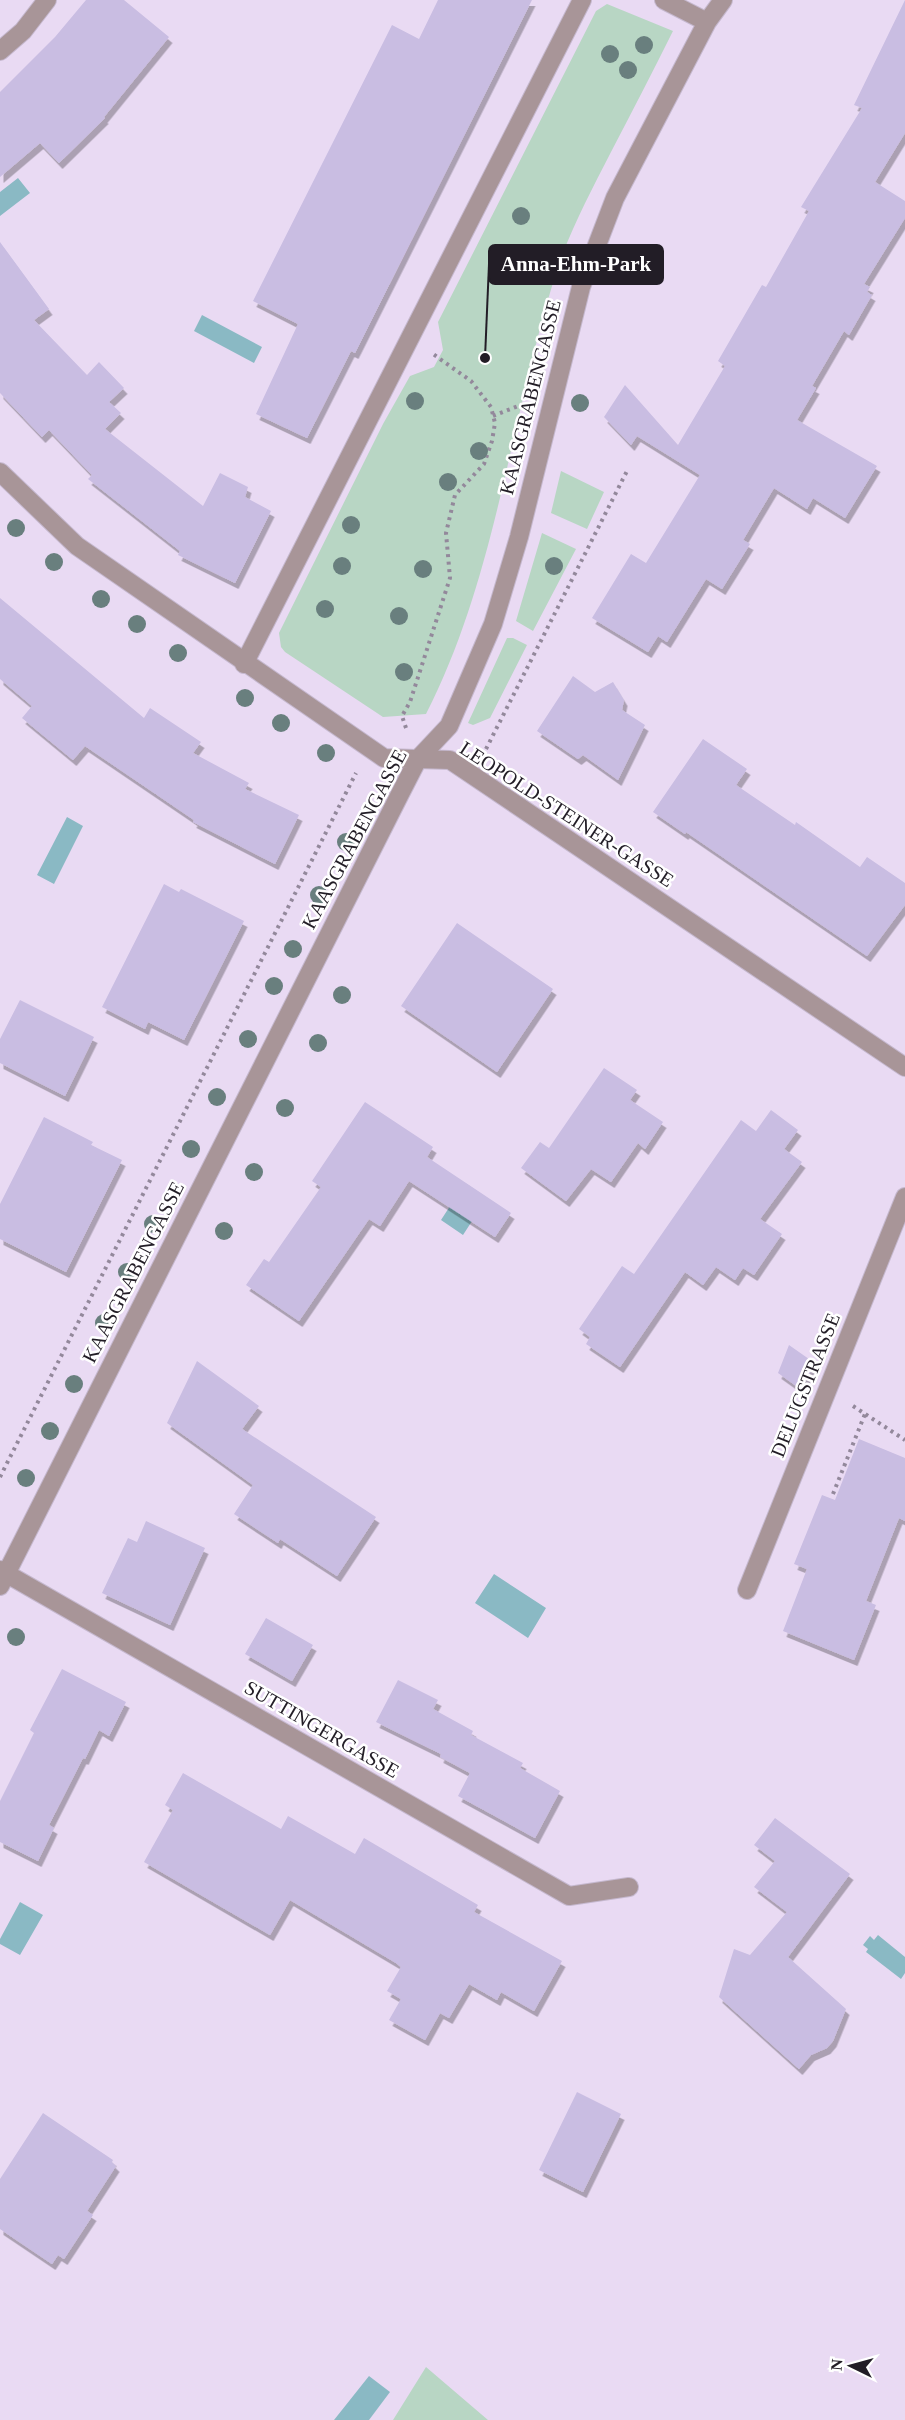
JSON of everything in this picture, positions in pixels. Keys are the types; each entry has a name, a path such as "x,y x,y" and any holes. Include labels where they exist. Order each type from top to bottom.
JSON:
{"street":[{"path":"0,51 23,31 47,0"},
{"path":"244,664 582,0"},
{"path":"664,0 707,22"},
{"name":"KAASGRABENGASSE","path":"2,1576 418,759 449,726 493,624 519,537 581,287 615,198 707,22 723,0"},
{"name":"LEOPOLD-STEINER-GASSE","path":"0,472 77,546 244,664 384,758 450,760 905,1066"},
{"name":"DELUGSTRASSE","path":"747,1590 905,1197"},
{"name":"SUTTINGERGASSE","path":"2,1576 569,1896 629,1887"}],"path":[{"path":"410,339 471,381 491,407 495,423 484,464 454,495 446,533 450,578 410,702 402,716 418,759"},
{"path":"472,775 628,469"},
{"path":"0,1478 369,748"},
{"path":"833,1494 863,1413 905,1440"}],"shaded area":[{"path":"607,4 673,31 573,228 555,276 539,331 486,554 450,662 426,714 383,717 285,652 281,647 279,633 383,424 410,376 434,367 443,350 438,322 596,11"},
{"path":"18,178 30,193 0,216 0,192"},
{"path":"202,315 262,347 254,363 194,331"},
{"path":"561,471 604,492 587,529 551,513"},
{"path":"542,533 576,549 533,631 516,621"},
{"path":"507,638 513,638 527,645 490,718 473,725 468,723"},
{"path":"67,817 83,826 54,884 37,875"},
{"path":"465,1183 487,1198 463,1235 441,1220"},
{"path":"494,1574 546,1608 528,1638 475,1603"},
{"path":"20,1902 43,1915 20,1955 0,1944 0,1939"},
{"path":"878,1935 905,1957 905,1973 901,1979 866,1952 868,1949 863,1945 870,1936 874,1940"},
{"path":"426,2367 488,2420 393,2420"},
{"path":"369,2376 390,2392 369,2420 334,2420"}],"building":[{"path":"86,0 124,0 169,37 105,118 59,163 40,143 0,177 0,92 55,37"},
{"path":"438,0 532,0 355,353 351,351 307,438 256,414 298,324 253,301 392,25 419,39"},
{"path":"905,0 905,133 875,182 905,201 905,218 864,284 870,287 867,292 872,295 849,335 844,331 812,386 816,388 797,420 877,466 845,518 813,498 807,509 774,488 743,540 750,544 722,589 706,579 667,642 658,636 648,652 592,618 631,554 646,563 700,475 637,436 631,445 604,417 625,385 678,445 725,366 718,361 762,285 766,287 809,211 801,207 862,108 854,105"},
{"path":"0,242 49,309 34,320 87,375 99,362 124,388 109,402 121,413 105,429 203,506 220,473 248,487 245,497 271,511 235,583 178,555 180,551 88,479 92,475 49,430 42,437 0,393"},
{"path":"0,598 144,718 150,708 201,742 193,753 249,783 245,789 299,815 275,864 193,822 194,820 85,746 73,760 22,718 32,706 0,679"},
{"path":"573,676 595,692 613,682 624,700 622,710 645,725 618,780 583,755 578,759 537,731"},
{"path":"703,739 747,769 736,785 795,825 796,822 860,867 867,857 905,883 905,905 867,956 686,832 685,834 653,812"},
{"path":"164,884 179,892 181,889 244,921 184,1040 148,1022 145,1029 102,1007"},
{"path":"457,923 553,989 497,1072 401,1006"},
{"path":"20,1000 94,1037 65,1096 0,1063 0,1039"},
{"path":"604,1068 637,1090 630,1100 663,1122 645,1149 638,1143 611,1182 591,1169 566,1201 521,1168 540,1142 549,1148"},
{"path":"365,1102 433,1147 427,1157 511,1213 495,1237 409,1181 380,1226 369,1219 299,1321 246,1285 264,1259 269,1262 321,1187 312,1181"},
{"path":"771,1110 798,1130 784,1149 802,1162 760,1219 782,1234 754,1275 743,1268 735,1280 716,1267 703,1285 685,1272 620,1367 586,1344 590,1337 579,1329 622,1266 634,1274 741,1120 756,1131"},
{"path":"44,1117 93,1142 91,1145 122,1160 66,1272 0,1239 0,1204"},
{"path":"789,1345 816,1364 799,1388 778,1373"},
{"path":"197,1361 259,1406 242,1429 376,1517 337,1576 280,1539 278,1543 234,1514 253,1485 167,1423"},
{"path":"859,1439 905,1458 905,1521 899,1518 866,1601 876,1605 854,1660 783,1631 807,1569 794,1564 822,1495 835,1500"},
{"path":"146,1521 205,1548 170,1625 102,1593 128,1538 137,1542"},
{"path":"266,1618 313,1645 292,1681 245,1654"},
{"path":"62,1669 126,1702 109,1736 99,1730 85,1759 83,1758 49,1825 54,1828 38,1861 0,1842 0,1801 34,1733 30,1730"},
{"path":"398,1680 438,1700 433,1709 473,1731 471,1735 523,1763 520,1768 560,1791 535,1838 458,1796 470,1773 440,1757 441,1754 376,1722"},
{"path":"183,1773 281,1829 288,1816 355,1854 364,1838 478,1905 474,1912 562,1961 534,2011 501,1992 497,2000 469,1984 449,2018 440,2013 425,2040 389,2020 401,1999 387,1991 401,1967 396,1963 290,1900 270,1935 144,1862 173,1810 165,1805"},
{"path":"775,1818 850,1874 788,1957 846,2009 833,2041 827,2048 811,2055 799,2069 719,1997 734,1949 750,1955 787,1912 754,1887 775,1861 754,1845"},
{"path":"577,2092 621,2114 583,2192 539,2170"},
{"path":"43,2113 113,2160 116,2166 87,2211 93,2215 64,2259 58,2255 52,2264 0,2229 0,2179"}],"place":[{"name":"Anna-Ehm-Park","path":"485,358"}]}
